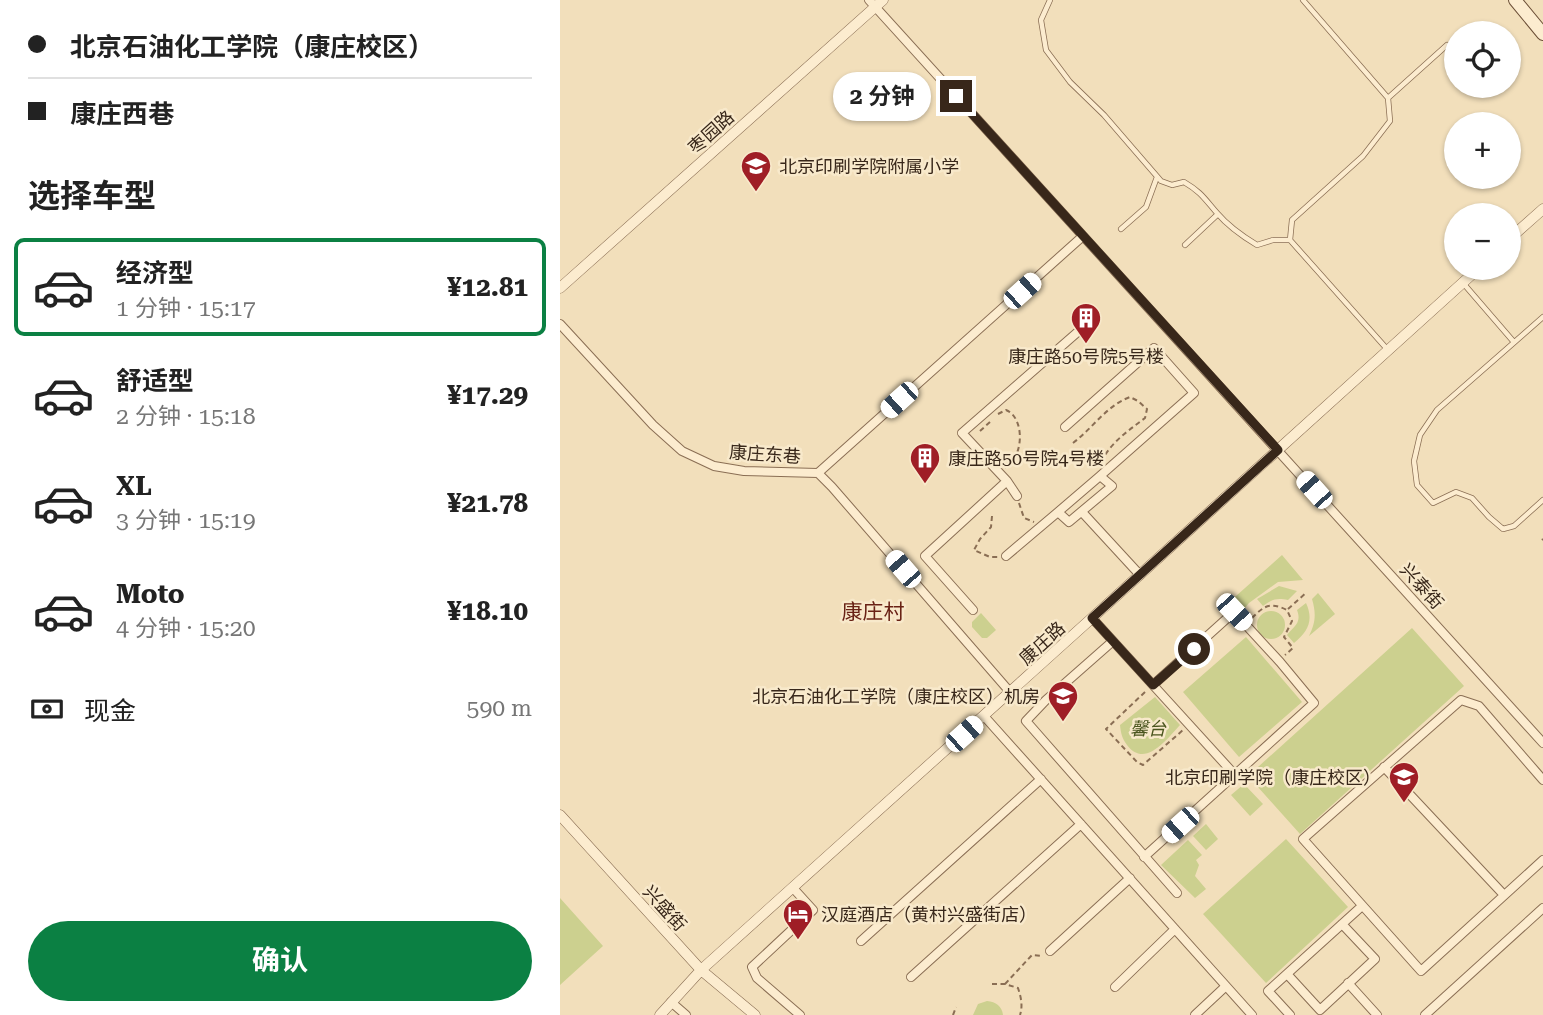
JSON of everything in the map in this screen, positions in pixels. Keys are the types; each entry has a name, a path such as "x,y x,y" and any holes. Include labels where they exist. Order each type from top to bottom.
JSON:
{"main road":[{"path":"1515,0 1543,34"}],"street":[{"name":"兴泰街","path":"876,2 1083,236 1543,743"},
{"name":"枣园路","path":"560,288 876,2"},
{"path":"1521,228 1543,209"},
{"path":"818,473 1083,236"},
{"name":"康庄路","path":"660,1015 701,970 1465,280"},
{"path":"1017,496 1007,481 962,433 1088,323"},
{"name":"康庄东巷","path":"560,324 653,425 682,451 714,466 744,471 818,473 1010,692"},
{"path":"1006,556 1194,393 1154,348 1065,427"},
{"path":"1058,512 1069,522 1112,486 1100,476"},
{"path":"973,610 925,556 1007,481"},
{"path":"1082,512 1140,575"},
{"path":"1144,857 1314,704 1234,612 1153,685"},
{"path":"1092,618 1235,775"},
{"path":"1113,641 1026,720 1177,893"},
{"path":"1543,780 1479,706 1461,700 1303,839 1421,971 1543,860"},
{"path":"984,716 1252,1015"},
{"path":"1384,767 1504,895"},
{"path":"861,941 1041,779"},
{"name":"兴盛街","path":"560,815 701,970 755,1015"},
{"path":"911,977 1081,824"},
{"path":"1050,951 1130,878"},
{"path":"793,888 813,910 752,967 757,978 800,1015"},
{"path":"1290,1015 1268,990 1362,906"},
{"path":"1425,1015 1543,908"},
{"path":"1287,974 1320,1010 1375,959 1342,924"},
{"path":"1115,987 1175,929"},
{"path":"1348,984 1377,1015"},
{"path":"1195,1015 1226,986"},
{"path":"671,1002 686,1015"}],"lane":[{"path":"1050,0 1041,20 1046,50 1070,82 1104,115 1157,177 1171,185 1184,182 1200,192 1239,234 1257,245 1273,240 1290,240"},
{"path":"1303,0 1388,98 1390,121 1363,156 1292,220 1290,240 1387,350"},
{"path":"1388,98 1444,48"},
{"path":"1121,229 1146,207 1157,177"},
{"path":"1185,245 1218,214"},
{"path":"1463,282 1513,341"},
{"path":"1543,317 1437,410 1420,435 1414,461 1417,485 1433,503 1456,492 1472,498 1503,528 1514,526 1543,500"}],"path":[{"path":"1073,443 1118,402 1130,397 1147,409 1145,418 1107,450 1098,472 1100,476"},
{"path":"996,415 1006,410 1012,412 1020,430 1016,455 1000,474"},
{"path":"966,438 992,420"},
{"path":"1017,496 1024,517 1045,522"},
{"path":"992,516 991,527 974,550 990,557 1006,556"},
{"path":"1287,610 1307,592"},
{"path":"1245,624 1267,606 1277,605 1287,610 1292,621 1284,637 1293,648 1279,661"},
{"path":"1153,685 1106,729 1143,765 1189,725"},
{"path":"1005,984 1032,955 1043,956 1050,951"},
{"path":"992,984 1018,988 1022,1009 1020,1015"},
{"path":"953,1015 956,1007"}],"green space":[{"path":"1282,555 1303,580 1278,582 1244,609 1227,604"},
{"path":"1279,586 1297,591 1288,600 1275,600 1263,606 1257,599"},
{"path":"1318,593 1335,614 1309,636 1315,618 1312,599"},
{"path":"1306,603 1308,625 1294,643 1287,635 1298,621 1297,610"},
{"path":"1271,611 1281,615 1285,625 1281,635 1271,639 1261,635 1257,625 1261,615"},
{"path":"981,613 996,630 987,638 982,638 972,627 972,622"},
{"path":"1412,628 1464,686 1300,834 1248,776"},
{"path":"1246,637 1302,702 1239,757 1183,692"},
{"name":"馨台","path":"1155,697 1180,725 1155,749 1141,754 1134,752 1122,736 1120,725"},
{"path":"1244,784 1263,804 1250,816 1231,795"},
{"path":"1206,824 1218,839 1206,850 1193,836"},
{"path":"1286,839 1348,907 1266,983 1203,914"},
{"path":"1188,840 1202,855 1196,860 1199,865 1195,876 1206,889 1195,898 1161,865"},
{"path":"560,898 603,946 560,985"},
{"path":"987,1001 998,1005 1003,1015 973,1015 978,1004"}],"place":[{"name":"北京印刷学院附属小学","path":"756,193"},
{"name":"康庄路50号院5号楼","path":"1086,345"},
{"name":"康庄路50号院4号楼","path":"925,485"},
{"name":"北京石油化工学院（康庄校区）机房","path":"1063,723"},
{"name":"北京印刷学院（康庄校区）","path":"1404,804"},
{"name":"汉庭酒店（黄村兴盛街店）","path":"798,941"}],"district":[{"name":"康庄村","path":"873,612"}],"route":[{"path":"956,96 1278,450 1092,618 1153,685 1194,649"}]}
